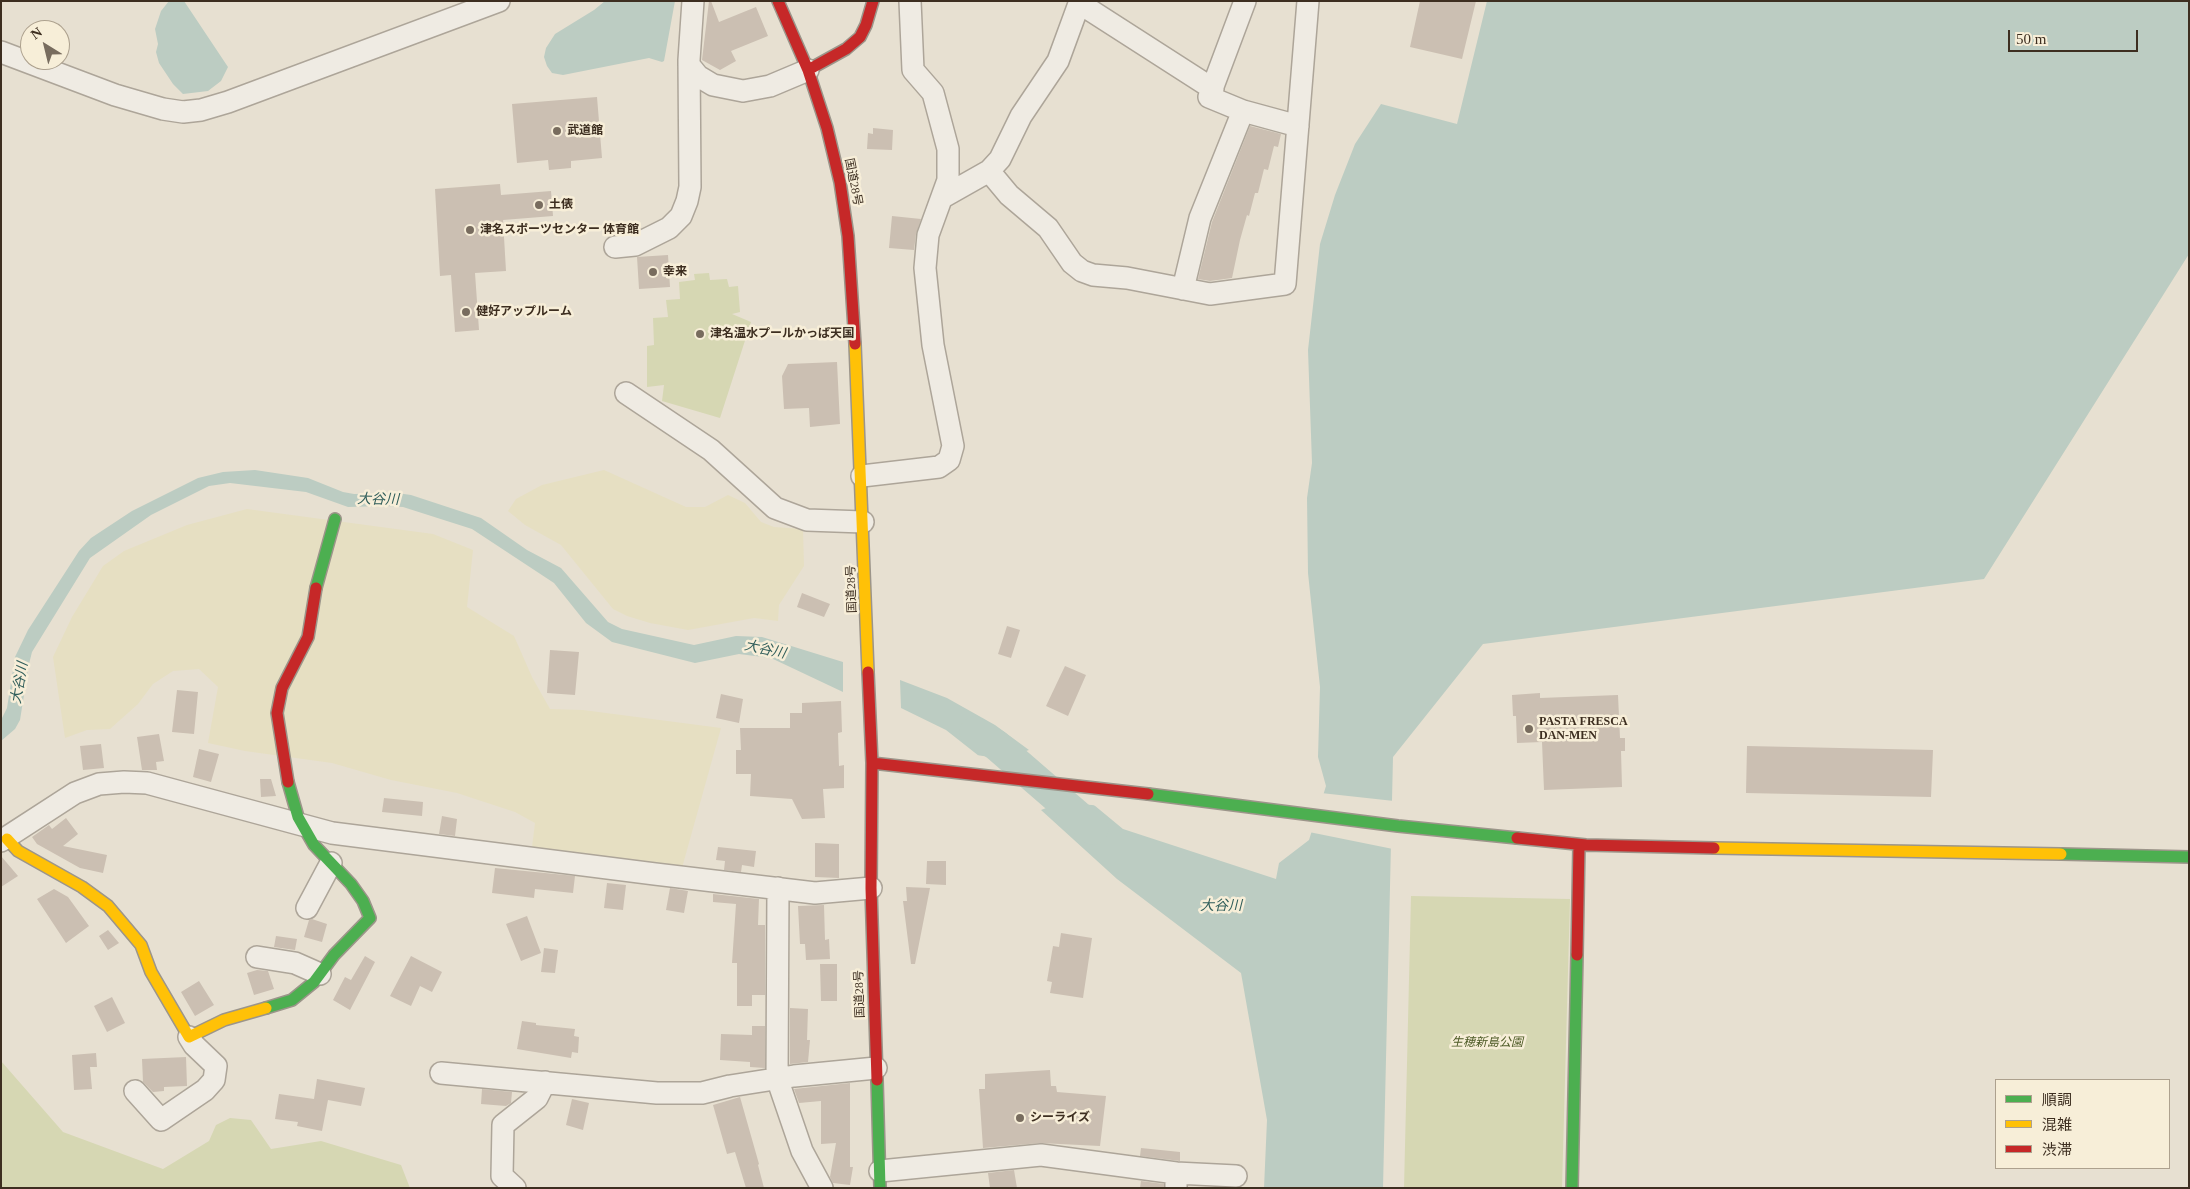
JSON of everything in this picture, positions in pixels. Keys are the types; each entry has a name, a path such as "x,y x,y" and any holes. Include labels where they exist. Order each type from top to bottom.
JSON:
{"main road":[{"name":"国道28号","path":"778,1 808,70 827,128 838,173 848,236 853,294 862,476 872,763 871,888 880,1179"},
{"path":"808,70 839,53 860,36 866,25 873,1"},
{"path":"4,840 18,851 82,887 108,906 141,945 151,972 189,1037 224,1020 292,1000 314,982 334,955 370,918 363,900 351,884 314,845 298,817 285,771 278,713 282,688 308,637 316,588 335,519"},
{"path":"872,763 1227,802 1398,826 1579,845 2189,857"},
{"path":"1572,1188 1579,845"}],"street":[{"path":"1,52 114,95 163,109 182,112 201,110 228,102 499,1"},
{"path":"615,248 635,245 669,228 681,216 687,201 690,186 689,65 693,1"},
{"path":"862,476 939,467 949,460 953,450 933,345 924,268 928,235 948,180 948,148 933,93 913,70 910,1"},
{"path":"1245,1 1210,97 1243,111 1298,126"},
{"path":"989,171 1017,203 1048,228 1072,262 1082,271 1092,275 1128,278 1210,294 1285,284 1308,1"},
{"path":"943,197 989,171 1000,159 1021,116 1058,61 1080,2 1212,89"},
{"path":"689,65 698,76 713,85 743,91 770,86 808,70"},
{"path":"1183,289 1200,218 1243,111"},
{"path":"626,392 711,450 765,501 775,508 807,520 863,522"},
{"path":"4,840 76,793 99,784 148,783 332,833 393,842 815,892 871,888"},
{"path":"307,908 331,863"},
{"path":"778,888 777,1078 802,1151 822,1188"},
{"path":"257,957 296,963 320,974"},
{"path":"135,1091 161,1120 206,1090 214,1080 216,1066 194,1045 189,1037"},
{"path":"441,1073 657,1093 702,1093 777,1078 876,1068"},
{"path":"515,1188 502,1176 503,1125 537,1098 546,1082"},
{"path":"880,1179 1041,1155 1176,1180 1236,1176"}],"shaded area":[{"path":"604,470 686,507 705,507 728,495 745,503 761,522 774,527 803,529 804,566 779,605 778,621 754,618 688,630 650,623 627,616 613,609 561,545 525,525 508,511 516,499 542,485"},
{"path":"247,509 433,534 473,550 467,607 514,636 532,677 550,709 583,710 721,728 680,875 531,855 535,823 515,812 457,793 391,780 332,763 245,751 208,743 218,687 199,669 173,671 153,684 138,704 110,729 87,730 65,738 53,657 72,617 103,566 124,551 187,525"}],"green space":[{"name":"津名温水プールかっぱ天国","path":"709,273 710,280 727,279 729,287 738,286 740,312 732,314 751,322 720,418 662,401 664,385 647,387 647,346 654,345 653,318 668,317 666,300 680,299 679,282 695,280 694,274"},
{"name":"生穂新島公園","path":"1411,896 1570,899 1562,1188 1404,1188"},
{"path":"1,1061 63,1132 163,1169 209,1141 216,1125 230,1118 251,1120 271,1149 321,1141 401,1165 410,1188 1,1188"}],"water":[{"path":"169,1 184,1 228,67 221,81 208,91 183,94 173,84 159,63 156,52 158,44 155,29 161,11"},
{"path":"605,1 675,1 664,61 649,58 563,75 552,73 544,57 546,48 555,34"},
{"path":"1487,1 2189,1 2189,254 1984,579 1483,644 1393,757 1383,1188 1264,1188 1267,1120 1241,973 1117,879 1041,810 1064,801 1094,805 1123,829 1276,879 1279,863 1309,840 1326,786 1318,757 1320,687 1308,573 1307,498 1312,463 1308,350 1320,244 1335,195 1355,144 1381,104 1457,124"},
{"name":"大谷川","path":"255,470 308,478 343,492 354,494 397,493 411,495 481,518 527,550 561,568 608,622 622,629 694,645 736,636 762,637 843,662 843,692 771,658 739,654 695,663 612,642 586,623 554,583 472,529 403,507 348,507 306,492 230,483 209,486 151,515 90,558 32,652 20,720 15,729 1,741 1,720 7,708 15,657 28,630 79,551 91,538 132,511 198,478 223,472"},
{"path":"900,680 947,698 995,725 1029,750 1004,759 979,756 946,730 901,708"}],"pier":[{"path":"1032,750 1004,762 979,758 976,755 1004,759"},
{"path":"1321,793 1394,801 1393,849 1309,832"},
{"path":"1064,799 1095,803 1099,806 1064,801 1038,810 1040,807"}],"building":[{"path":"709,1 711,1 719,22 756,7 768,36 731,51 736,61 720,70 702,60"},
{"path":"1420,1 1476,1 1462,59 1410,47"},
{"name":"武道館","path":"597,97 602,158 571,161 571,168 549,170 548,160 517,163 512,104"},
{"path":"1250,126 1281,134 1278,147 1274,146 1268,170 1264,169 1258,193 1255,193 1249,216 1247,215 1232,278 1210,281 1198,279 1212,222"},
{"path":"873,128 893,130 892,150 867,149 868,133 873,134"},
{"name":"津名スポーツセンター 体育館","path":"500,184 501,195 551,191 553,216 503,220 506,271 475,273 479,330 455,332 451,275 440,276 435,189"},
{"path":"892,216 921,219 916,234 914,250 889,248"},
{"name":"幸来","path":"668,255 670,287 639,289 637,257"},
{"path":"837,362 840,424 810,427 809,408 784,409 782,376 788,364"},
{"path":"802,593 830,604 824,617 797,607"},
{"path":"1007,626 1020,630 1011,658 998,654"},
{"path":"550,650 579,652 575,695 547,693"},
{"path":"1065,666 1086,675 1068,716 1046,706"},
{"path":"177,690 198,692 194,734 172,732"},
{"path":"1540,693 1540,698 1618,695 1620,738 1625,738 1625,751 1621,751 1622,787 1544,790 1542,742 1517,743 1516,716 1513,716 1512,695"},
{"path":"721,694 743,699 739,723 716,718"},
{"path":"841,701 842,732 838,733 839,766 844,765 844,788 823,789 825,818 802,819 792,799 750,796 751,774 736,774 736,750 741,750 740,728 790,728 790,713 802,713 802,703"},
{"path":"159,734 164,761 156,762 157,770 142,770 137,737"},
{"path":"101,744 104,768 83,770 80,746"},
{"path":"1747,746 1933,750 1931,797 1746,793"},
{"path":"199,749 219,754 211,782 193,777"},
{"path":"260,779 271,779 276,796 261,797"},
{"path":"384,798 423,802 422,816 382,812"},
{"path":"442,816 457,819 455,836 439,834"},
{"path":"66,818 78,834 63,846 107,855 103,873 80,868 37,844 32,837 49,825 52,829"},
{"path":"815,843 839,844 839,878 815,877"},
{"path":"718,847 756,851 754,867 742,865 741,872 724,870 725,861 716,860"},
{"path":"1,856 18,876 1,887"},
{"path":"927,861 946,861 946,885 926,884"},
{"path":"495,868 575,876 573,893 535,889 534,898 492,893"},
{"path":"607,883 626,885 623,910 604,908"},
{"path":"906,887 930,888 915,964 911,964 903,901 907,901"},
{"path":"670,888 688,891 684,913 666,910"},
{"path":"54,889 68,897 89,926 66,943 37,899"},
{"path":"713,894 759,899 758,925 765,925 765,995 752,995 752,1006 737,1006 737,963 732,963 736,904 713,902"},
{"path":"824,905 825,940 829,939 830,959 806,960 805,944 800,944 798,906"},
{"path":"527,916 541,953 521,961 506,924"},
{"path":"312,919 327,924 322,942 304,937 309,920"},
{"path":"108,930 119,943 108,950 99,936"},
{"path":"1061,933 1092,938 1083,998 1050,993 1052,982 1047,981 1053,946 1059,947"},
{"path":"276,936 297,939 295,950 274,947"},
{"path":"544,948 558,950 555,973 541,972"},
{"path":"365,956 375,962 350,1010 333,1000 345,977 351,980"},
{"path":"411,956 442,972 432,992 420,986 411,1006 390,996"},
{"path":"820,964 837,964 837,1001 821,1001"},
{"path":"257,970 268,971 274,989 254,995 247,973"},
{"path":"199,981 214,1005 195,1016 181,992"},
{"path":"112,997 125,1023 107,1032 94,1006"},
{"path":"790,1008 808,1009 807,1040 810,1040 808,1062 790,1064"},
{"path":"522,1021 536,1023 536,1025 575,1029 574,1036 579,1037 578,1053 572,1052 571,1058 517,1049"},
{"path":"752,1026 765,1026 765,1068 750,1067 750,1062 720,1060 721,1034 752,1035"},
{"path":"96,1053 97,1067 90,1067 92,1089 74,1090 72,1055"},
{"path":"186,1057 187,1086 164,1087 164,1091 153,1092 143,1082 142,1059"},
{"name":"シーライズ","path":"1050,1070 1051,1086 1056,1086 1057,1092 1106,1096 1100,1146 1040,1143 983,1148 979,1089 985,1089 985,1074"},
{"path":"317,1079 365,1088 361,1106 328,1100 322,1131 297,1126 298,1122 275,1119 279,1094 314,1099"},
{"path":"850,1083 850,1167 853,1167 850,1185 833,1183 830,1177 836,1143 821,1144 821,1101 799,1103 794,1089"},
{"path":"482,1089 512,1092 511,1103 506,1106 481,1104"},
{"path":"740,1097 764,1188 746,1188 735,1152 727,1154 713,1105"},
{"path":"572,1099 589,1103 583,1130 566,1125"},
{"path":"1141,1148 1180,1152 1180,1161 1140,1156"},
{"path":"1014,1170 1017,1188 990,1188 988,1173"},
{"path":"1141,1181 1164,1184 1164,1188 1140,1188"}],"waterway":[{"name":"大谷川","path":"975,732 996,745 1093,829"}],"traffic: fast":[{"path":"316,588 335,519"},
{"path":"266,1008 292,1000 314,982 334,955 370,918 363,901 351,884 314,845 298,817 288,782"},
{"path":"1148,794 1398,826 1517,838"},
{"path":"2061,854 2189,857"},
{"path":"1572,1188 1577,955"},
{"path":"877,1080 880,1188"}],"traffic: slow":[{"path":"855,344 868,672"},
{"path":"7,839 18,851 82,887 108,906 141,945 151,972 189,1037 224,1020 266,1008"},
{"path":"1714,848 2061,854"}],"traffic: jam":[{"path":"778,1 808,70 827,128 840,182 848,236 855,344"},
{"path":"808,70 846,49 860,37 866,25 873,1"},
{"path":"288,782 277,713 282,688 308,637 316,588"},
{"path":"868,672 872,763 871,888 877,1080"},
{"path":"872,763 1148,794"},
{"path":"1517,838 1586,845 1714,848"},
{"path":"1577,955 1579,845"}],"place":[{"name":"武道館","path":"557,131"},
{"name":"土俵","path":"539,205"},
{"name":"津名スポーツセンター 体育館","path":"470,230"},
{"name":"幸来","path":"653,272"},
{"name":"健好アップルーム","path":"466,312"},
{"name":"津名温水プールかっぱ天国","path":"700,334"},
{"name":"PASTA FRESCA DAN-MEN","path":"1529,729"},
{"name":"シーライズ","path":"1020,1118"}]}
